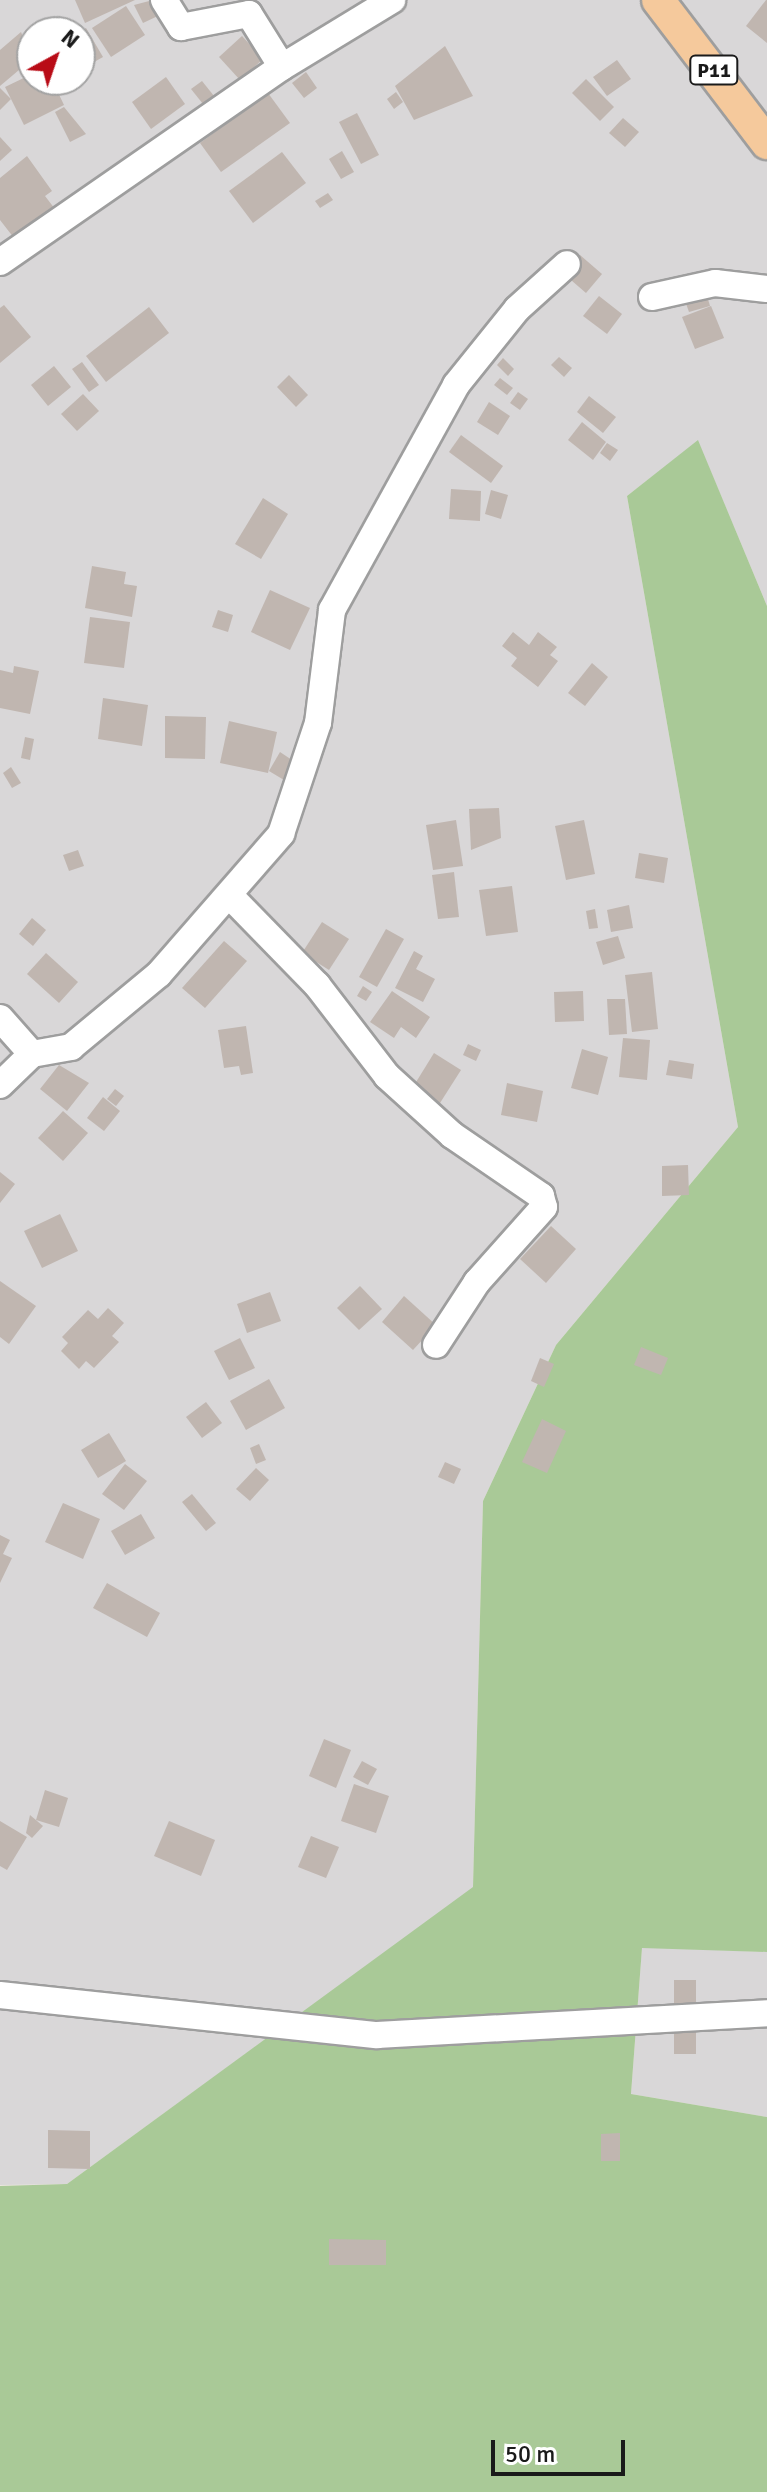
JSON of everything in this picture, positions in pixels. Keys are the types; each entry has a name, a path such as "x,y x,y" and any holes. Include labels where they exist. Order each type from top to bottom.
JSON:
{"main road":[{"name":"P11","path":"658,0 767,143"}],"street":[{"path":"164,0 181,27 240,10 249,14 282,67"},
{"path":"0,262 282,67 392,0"},
{"path":"0,1085 32,1054 71,1047 159,974 232,898 281,834 318,723 332,610 456,385 517,309 567,264"},
{"path":"652,297 715,283 767,289"},
{"path":"232,898 317,985 387,1076 452,1135 541,1196 544,1207 477,1282 436,1345"},
{"path":"0,1018 32,1054"},
{"path":"0,1995 377,2035 767,2013"}],"shaded area":[{"path":"0,0 767,0 767,606 698,441 627,496 738,1127 556,1345 483,1501 473,1888 67,2184 0,2185"},
{"path":"642,1947 767,1952 767,2117 631,2094"}],"green space":[{"path":"698,440 767,606 767,1952 642,1948 631,2094 767,2117 767,2492 0,2492 0,2186 67,2184 473,1887 483,1501 556,1345 738,1127 627,496"}],"building":[{"path":"75,0 135,0 96,18 82,16"},
{"path":"153,0 160,15 143,23 134,5"},
{"path":"767,0 767,43 746,26"},
{"path":"126,6 145,35 111,57 96,34 96,25"},
{"path":"16,36 16,72 0,86 0,50"},
{"path":"242,36 263,59 240,80 219,57"},
{"path":"96,45 103,57 96,61"},
{"path":"445,46 473,96 414,120 395,86"},
{"path":"617,60 631,79 607,96 593,77"},
{"path":"306,72 317,88 304,98 292,83"},
{"path":"166,77 185,104 151,129 132,102"},
{"path":"586,79 614,107 600,121 572,93"},
{"path":"202,81 214,96 203,104 191,89"},
{"path":"16,82 16,96 60,96 64,105 24,125 5,87"},
{"path":"0,88 11,99 0,110"},
{"path":"396,92 403,102 394,109 387,99"},
{"path":"268,93 290,123 221,172 200,143"},
{"path":"64,107 86,134 70,142 55,112"},
{"path":"357,113 379,155 361,164 339,122"},
{"path":"623,118 639,132 625,147 609,133"},
{"path":"0,137 12,150 0,161"},
{"path":"342,151 354,172 341,179 329,159"},
{"path":"282,152 306,183 253,223 229,191"},
{"path":"27,156 52,191 45,196 55,209 14,238 0,220 0,178"},
{"path":"328,193 333,200 320,208 315,201"},
{"path":"580,255 602,274 586,293 564,274"},
{"path":"705,289 710,306 689,312 683,295"},
{"path":"599,296 622,314 607,334 583,316"},
{"path":"4,305 31,337 0,363 0,308"},
{"path":"711,306 724,338 695,349 682,317"},
{"path":"149,307 169,333 106,382 86,356"},
{"path":"559,357 572,368 564,377 551,365"},
{"path":"503,358 514,369 508,376 497,365"},
{"path":"82,362 99,385 89,392 72,369"},
{"path":"54,366 71,387 48,406 31,385"},
{"path":"289,375 308,395 296,407 277,387"},
{"path":"500,378 513,388 507,395 494,385"},
{"path":"518,392 528,399 520,410 510,403"},
{"path":"83,394 99,411 77,431 61,414"},
{"path":"589,396 616,417 603,433 577,412"},
{"path":"489,402 510,416 498,435 477,422"},
{"path":"582,422 606,442 593,460 568,440"},
{"path":"461,435 503,466 491,483 449,452"},
{"path":"607,443 618,450 610,461 600,453"},
{"path":"451,489 481,491 480,521 449,519"},
{"path":"491,490 508,495 501,519 485,514"},
{"path":"263,498 288,514 261,559 235,544"},
{"path":"92,566 126,572 124,584 137,586 132,617 85,608"},
{"path":"270,590 310,608 290,650 251,632"},
{"path":"218,610 233,615 228,632 212,627"},
{"path":"90,617 130,622 124,668 84,663"},
{"path":"513,632 529,645 538,632 557,647 550,655 558,661 538,687 511,666 517,658 502,646"},
{"path":"592,663 608,677 585,706 568,693"},
{"path":"14,666 39,671 30,714 0,708 0,670 13,673"},
{"path":"103,698 148,705 142,746 98,739"},
{"path":"165,716 206,717 205,759 165,758"},
{"path":"229,721 277,732 268,773 220,763"},
{"path":"25,737 34,739 30,760 21,758"},
{"path":"280,752 295,762 284,780 269,771"},
{"path":"11,767 21,783 12,788 3,773"},
{"path":"499,808 501,838 471,850 469,809"},
{"path":"456,820 463,866 433,870 426,825"},
{"path":"584,820 595,874 566,880 555,826"},
{"path":"78,850 84,866 69,871 63,855"},
{"path":"639,853 668,858 664,883 635,878"},
{"path":"454,872 459,917 438,919 432,875"},
{"path":"512,886 518,932 486,936 479,890"},
{"path":"629,905 633,928 611,932 607,910"},
{"path":"595,909 598,928 589,929 586,911"},
{"path":"32,918 46,930 33,946 19,934"},
{"path":"322,922 349,939 329,970 302,953"},
{"path":"386,929 404,939 377,987 359,977"},
{"path":"618,936 625,958 603,965 596,942"},
{"path":"224,941 247,961 205,1008 182,988"},
{"path":"414,951 423,956 416,969 435,979 423,1002 395,988"},
{"path":"46,953 78,982 59,1003 27,974"},
{"path":"652,972 658,1029 632,1032 625,975"},
{"path":"363,986 372,992 366,1001 357,996"},
{"path":"392,991 430,1017 416,1038 401,1027 394,1038 370,1022"},
{"path":"583,991 584,1021 555,1022 554,992"},
{"path":"607,999 625,999 627,1034 609,1035"},
{"path":"246,1026 253,1073 241,1075 239,1066 224,1068 218,1030"},
{"path":"623,1038 650,1040 647,1080 619,1077"},
{"path":"468,1044 481,1050 476,1061 463,1055"},
{"path":"582,1049 608,1057 598,1095 571,1088"},
{"path":"434,1053 461,1070 440,1103 413,1087"},
{"path":"669,1060 694,1064 692,1079 666,1075"},
{"path":"59,1065 89,1083 67,1111 40,1089"},
{"path":"507,1083 543,1091 537,1122 501,1115"},
{"path":"115,1089 124,1096 116,1106 107,1099"},
{"path":"103,1097 120,1111 104,1131 87,1118"},
{"path":"63,1111 88,1133 63,1161 38,1138"},
{"path":"688,1165 689,1195 662,1196 662,1166"},
{"path":"0,1172 15,1184 0,1203"},
{"path":"60,1214 78,1251 42,1268 24,1231"},
{"path":"551,1226 576,1249 546,1283 520,1259"},
{"path":"0,1281 36,1306 9,1344 0,1337"},
{"path":"360,1286 382,1309 359,1330 337,1308"},
{"path":"270,1292 281,1321 247,1333 237,1304"},
{"path":"404,1296 436,1325 413,1350 382,1322"},
{"path":"108,1308 124,1323 112,1336 119,1342 94,1368 86,1361 79,1369 61,1351 68,1343 62,1337 88,1310 98,1319"},
{"path":"240,1338 255,1368 229,1380 214,1351"},
{"path":"641,1347 668,1358 661,1375 634,1365"},
{"path":"540,1358 554,1364 544,1387 531,1381"},
{"path":"269,1379 285,1408 246,1430 230,1401"},
{"path":"206,1402 222,1423 202,1438 186,1417"},
{"path":"542,1419 566,1431 547,1473 522,1462"},
{"path":"109,1433 126,1461 98,1478 81,1450"},
{"path":"259,1444 266,1460 256,1464 250,1448"},
{"path":"445,1462 461,1469 454,1484 438,1477"},
{"path":"125,1464 147,1481 124,1510 102,1494"},
{"path":"256,1468 269,1480 250,1501 236,1489"},
{"path":"192,1494 216,1523 206,1531 182,1502"},
{"path":"63,1503 100,1519 83,1559 45,1542"},
{"path":"141,1514 155,1538 125,1555 111,1531"},
{"path":"0,1535 10,1540 3,1554 12,1558 0,1583"},
{"path":"107,1583 160,1613 147,1637 93,1608"},
{"path":"324,1739 351,1750 336,1788 309,1776"},
{"path":"362,1761 377,1769 368,1785 353,1777"},
{"path":"354,1784 389,1796 376,1833 341,1821"},
{"path":"45,1790 68,1798 59,1827 36,1820"},
{"path":"30,1815 43,1826 32,1838 26,1833"},
{"path":"0,1821 27,1837 7,1870 0,1866"},
{"path":"169,1821 215,1840 201,1876 154,1856"},
{"path":"311,1836 339,1847 326,1878 298,1867"},
{"path":"674,1980 696,1980 696,2054 674,2054"},
{"path":"48,2130 90,2131 90,2169 48,2168"},
{"path":"620,2133 620,2161 601,2161 601,2134"},
{"path":"329,2239 386,2240 386,2265 329,2265"}]}
